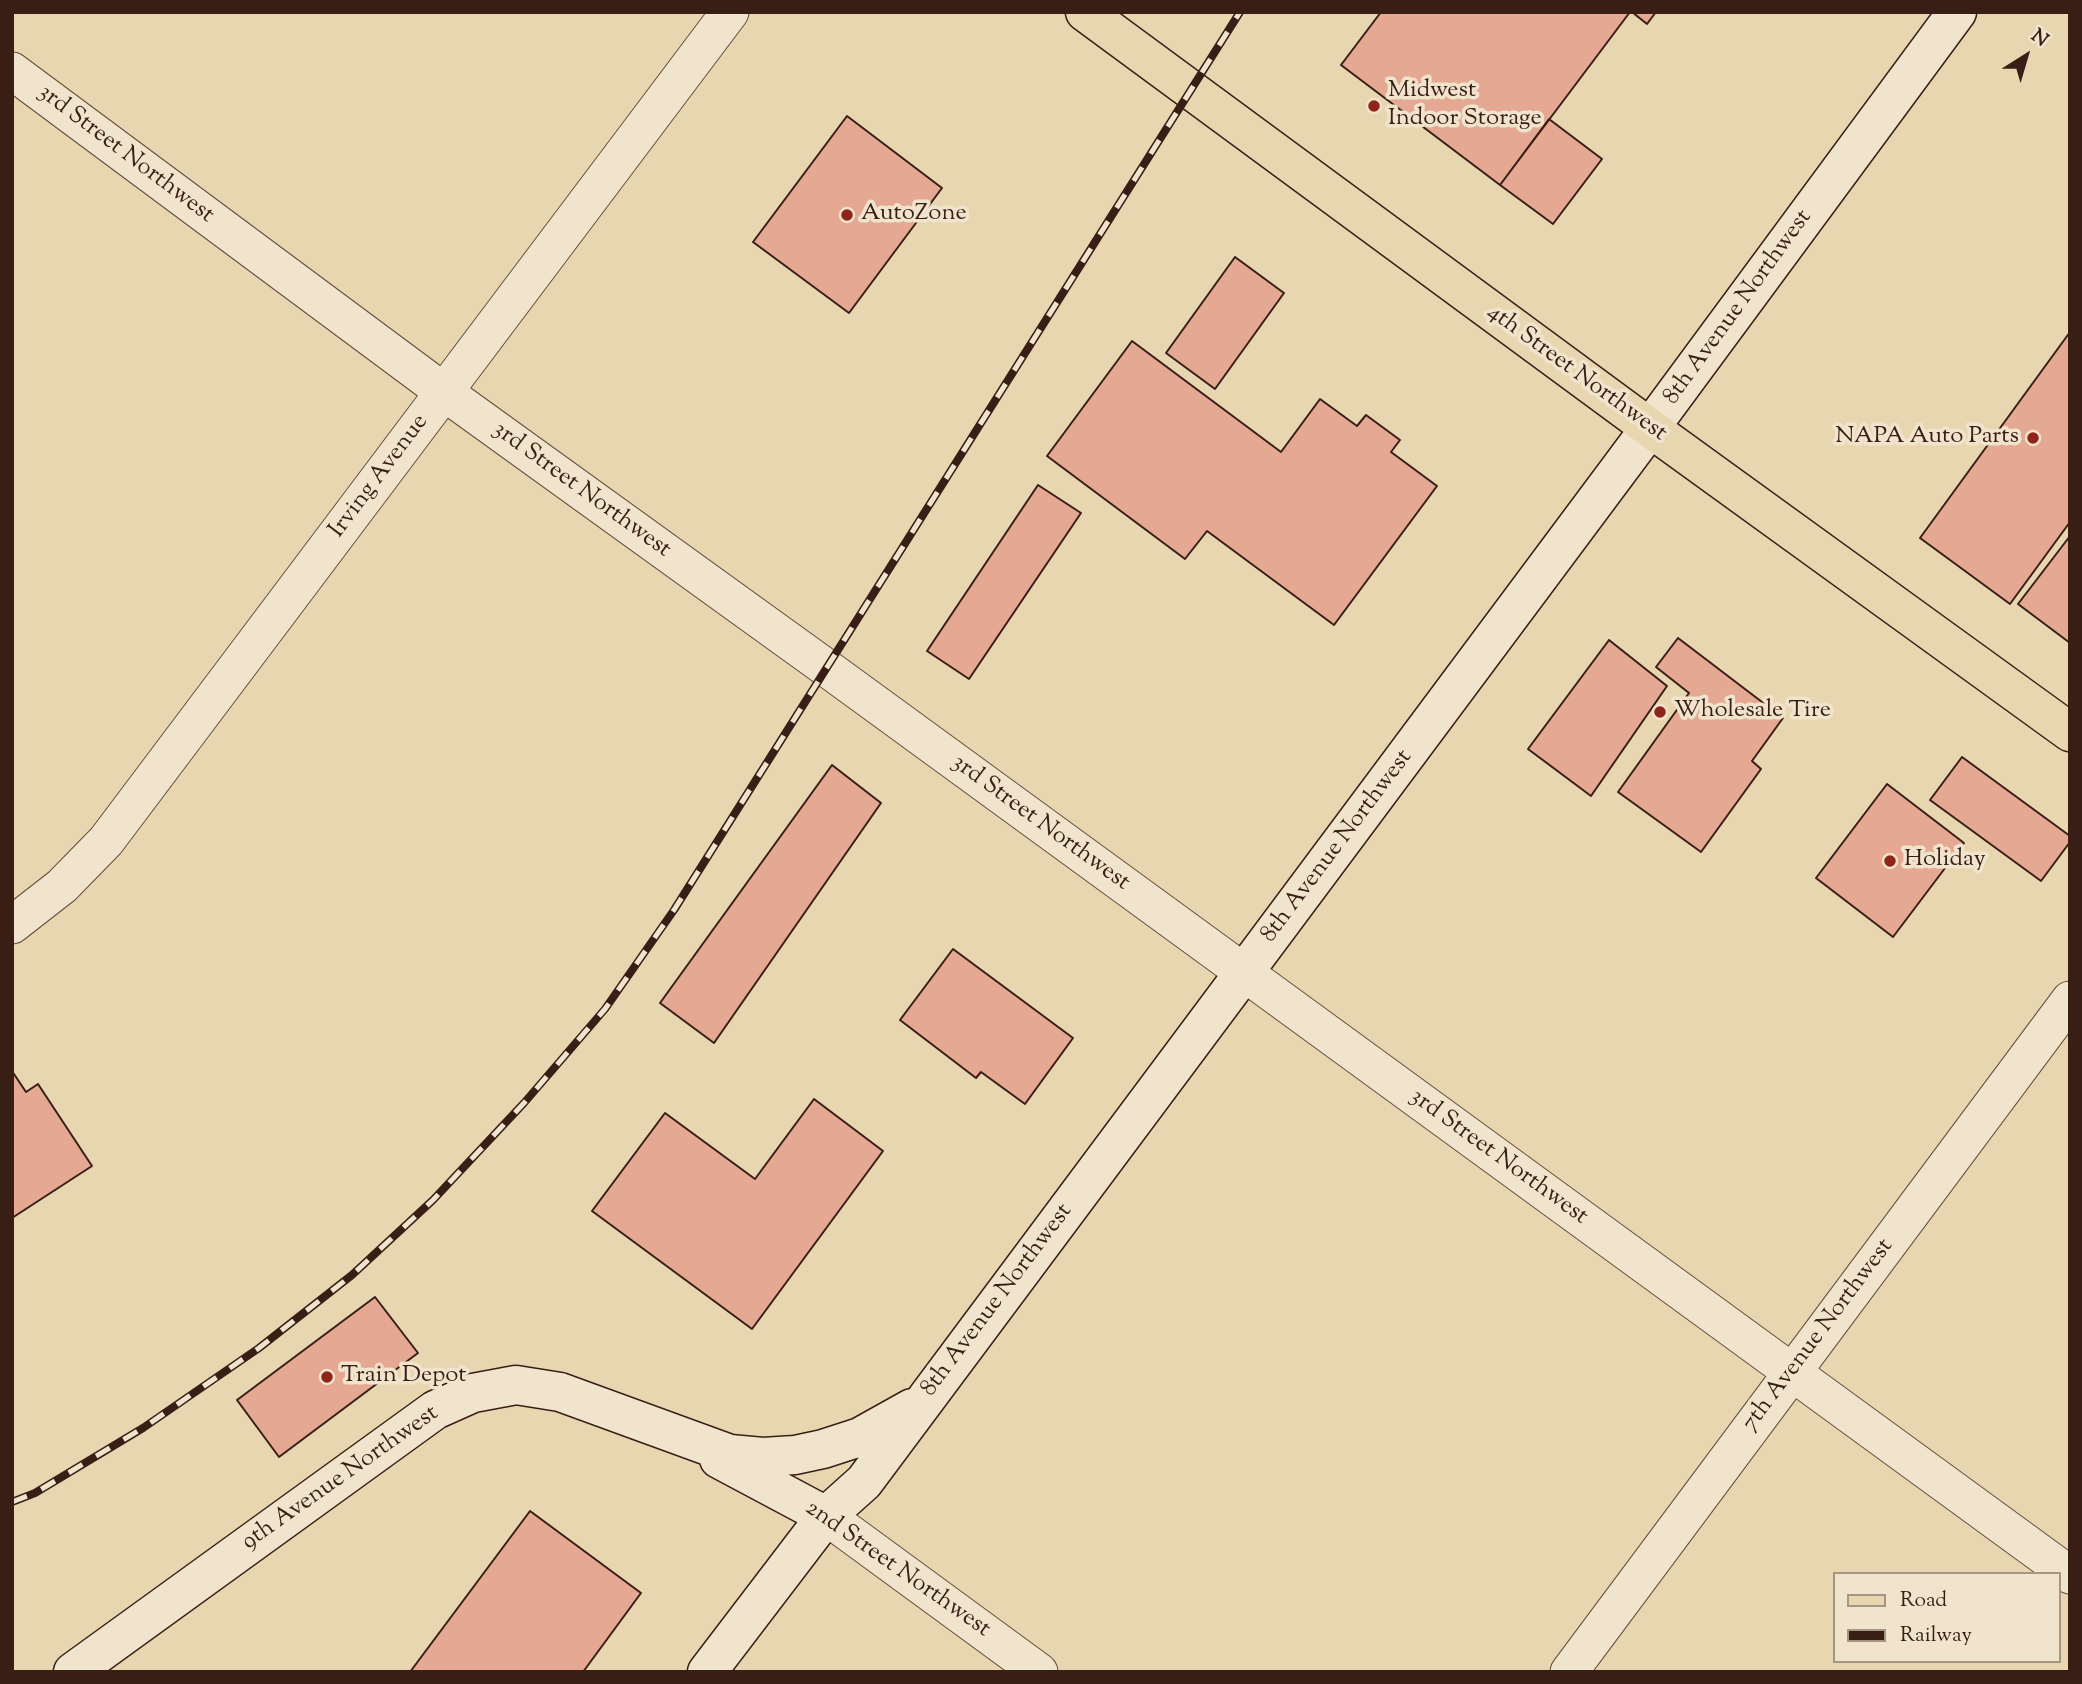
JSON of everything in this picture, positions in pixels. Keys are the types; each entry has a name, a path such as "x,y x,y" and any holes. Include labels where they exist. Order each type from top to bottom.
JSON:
{"main road":[{"name":"4th Street Northwest","path":"1085,12 1650,428 2070,732"}],"street":[{"name":"Irving Avenue","path":"12,925 62,886 106,841 730,12"},
{"name":"8th Avenue Northwest","path":"707,1672 826,1516 864,1482 1957,12"},
{"name":"3rd Street Northwest","path":"12,71 444,392 2070,1575"},
{"name":"7th Avenue Northwest","path":"1569,1672 2070,1000"},
{"name":"9th Avenue Northwest","path":"73,1672 435,1410 473,1393 516,1385 560,1392 677,1437"},
{"path":"677,1437 730,1454 763,1457 795,1455 823,1450 860,1437 923,1402"},
{"name":"2nd Street Northwest","path":"677,1437 826,1516 1039,1672"}],"building":[{"path":"1381,12 1630,12 1500,185 1341,65"},
{"path":"1632,12 1656,12 1647,24"},
{"name":"AutoZone","path":"847,116 942,188 849,313 753,242"},
{"path":"1549,119 1602,159 1553,224 1500,185"},
{"path":"1235,257 1284,293 1215,389 1166,353"},
{"path":"2070,332 2070,522 2010,604 1920,538"},
{"path":"1132,341 1281,452 1320,399 1357,426 1366,415 1400,440 1391,452 1437,486 1334,625 1207,531 1185,559 1047,456"},
{"path":"1038,485 1081,513 969,679 927,651"},
{"path":"2070,536 2070,643 2018,604"},
{"path":"1678,638 1783,718 1752,761 1761,769 1701,852 1618,792 1689,693 1656,667"},
{"path":"1609,640 1667,686 1591,796 1528,749"},
{"path":"1962,757 2070,836 2070,842 2041,881 1930,800"},
{"path":"832,765 881,803 714,1043 660,1003"},
{"name":"Holiday","path":"1887,784 1964,843 1893,937 1816,878"},
{"path":"953,949 1073,1038 1025,1104 981,1072 976,1078 900,1020"},
{"path":"12,1071 26,1092 38,1084 92,1166 12,1218"},
{"path":"814,1099 883,1151 752,1329 592,1211 665,1113 755,1179"},
{"name":"Train Depot","path":"375,1297 418,1353 279,1457 237,1400"},
{"path":"530,1511 641,1593 583,1672 410,1672"}],"railway":[{"path":"12,1502 35,1493 143,1428 259,1348 352,1275 433,1200 524,1103 605,1009 674,910 1240,12"}],"place":[{"name":"Midwest Indoor Storage","path":"1374,106"},
{"name":"AutoZone","path":"847,215"},
{"name":"NAPA Auto Parts","path":"2033,438"},
{"name":"Wholesale Tire","path":"1660,712"},
{"name":"Holiday","path":"1890,861"},
{"name":"Train Depot","path":"327,1377"}]}
